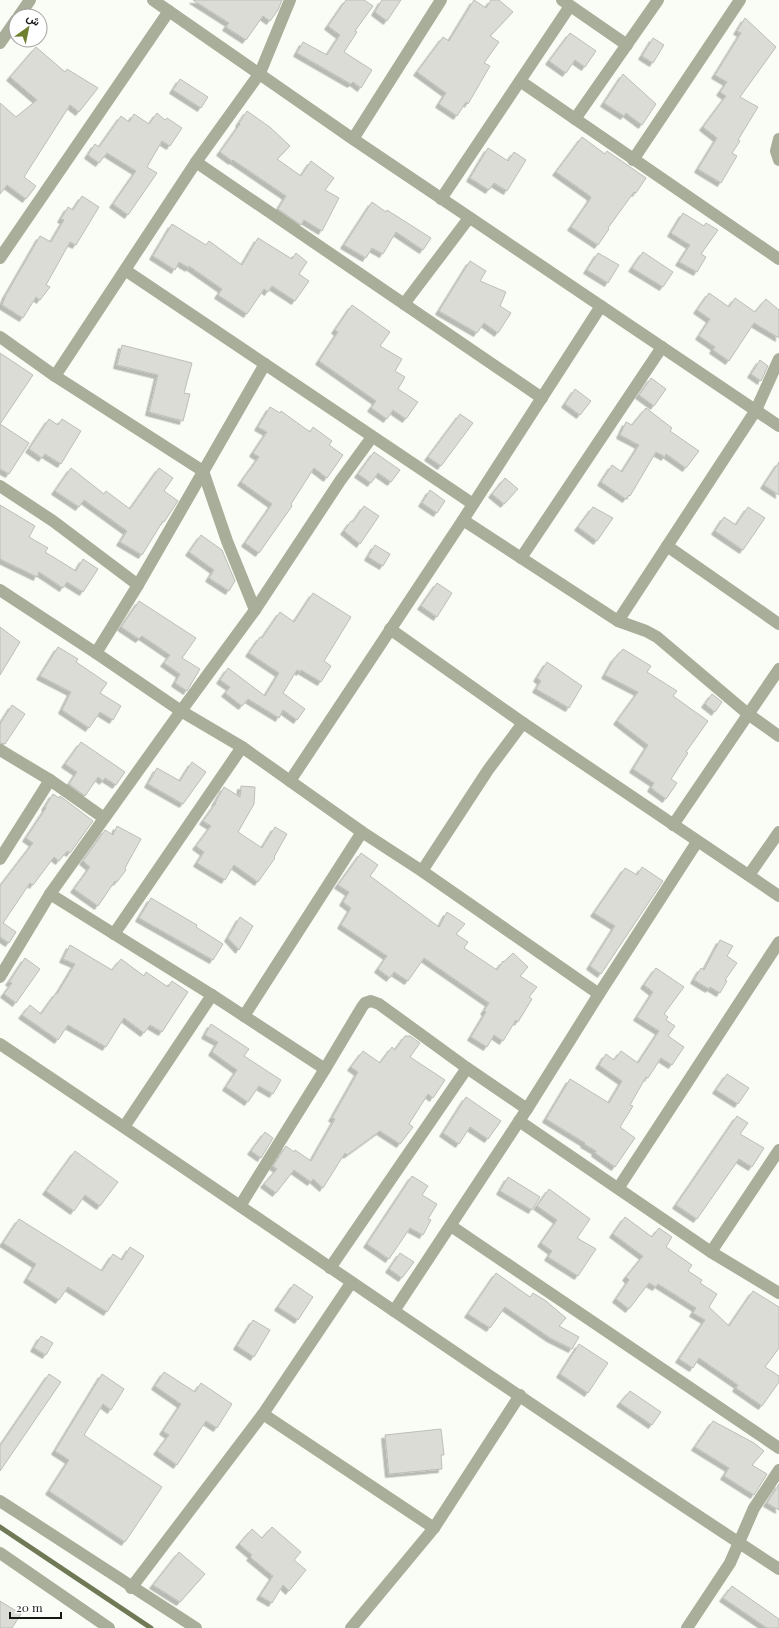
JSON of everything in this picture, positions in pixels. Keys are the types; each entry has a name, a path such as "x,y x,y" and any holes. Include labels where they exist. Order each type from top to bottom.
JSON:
{"street":[{"path":"153,0 441,199 779,426"},
{"path":"55,376 196,162 260,73 290,0"},
{"path":"353,139 441,0"},
{"path":"575,120 658,0"},
{"path":"633,160 740,0"},
{"path":"441,199 520,81 566,3 627,45"},
{"path":"0,258 169,11"},
{"path":"0,43 8,32"},
{"path":"520,81 779,259"},
{"path":"779,139 776,151 779,160"},
{"path":"196,162 542,398"},
{"path":"404,304 469,218"},
{"path":"125,270 473,504"},
{"path":"290,781 463,520 601,306"},
{"path":"0,337 55,376 203,471 227,541 255,610"},
{"path":"521,558 662,347"},
{"path":"618,621 756,410 779,359"},
{"path":"96,653 138,585 265,364"},
{"path":"0,977 50,894 255,610 340,481 372,437"},
{"path":"0,486 53,521 138,585"},
{"path":"463,520 618,621 646,631 657,637 748,714 779,736"},
{"path":"667,546 779,624"},
{"path":"0,590 181,711 242,747 362,832 422,871 599,994"},
{"path":"390,629 523,723 779,896"},
{"path":"673,825 779,669"},
{"path":"422,871 488,770 523,723"},
{"path":"114,934 242,747"},
{"path":"0,750 50,780 104,818"},
{"path":"0,859 50,780"},
{"path":"244,1016 362,832"},
{"path":"750,876 779,832"},
{"path":"394,1311 528,1109 599,994 697,842"},
{"path":"50,894 212,995 325,1069"},
{"path":"619,1187 779,942"},
{"path":"124,1127 212,995"},
{"path":"240,1206 365,1003 371,1001 379,1004 467,1068 528,1109"},
{"path":"0,1044 351,1283 779,1569"},
{"path":"330,1268 467,1068"},
{"path":"519,1121 619,1187 711,1252 779,1293"},
{"path":"711,1252 779,1150"},
{"path":"451,1226 779,1448"},
{"path":"131,1588 263,1414 351,1283"},
{"path":"351,1628 434,1528 520,1396"},
{"path":"263,1414 434,1528"},
{"path":"687,1628 730,1562 740,1543 754,1508 779,1470"},
{"path":"0,1502 131,1588 196,1628"},
{"path":"0,1554 109,1628"}],"building":[{"path":"193,0 282,0 278,10 270,21 263,16 246,40 226,27 229,23"},
{"path":"346,0 364,0 373,6 355,31 357,32 344,52 372,70 361,88 353,82 351,84 297,53 303,42 327,55 340,35 328,26"},
{"path":"382,0 401,0 387,21 375,12"},
{"path":"474,0 486,8 491,0 499,0 513,12 490,36 499,42 484,63 490,66 468,104 466,102 457,116 439,104 446,93 417,72 443,37 449,41"},
{"path":"745,18 776,47 740,97 758,107 738,140 740,141 732,153 737,156 721,183 698,169 717,138 703,127 726,96 720,92 727,82 715,75 741,33 737,31"},
{"path":"570,33 596,51 585,67 575,60 566,73 549,61"},
{"path":"653,38 664,45 653,63 642,56"},
{"path":"35,48 37,48 65,72 67,69 98,88 79,112 70,105 24,177 36,186 26,199 7,185 0,194 0,103 16,117 37,100 10,77"},
{"path":"623,74 656,104 642,125 626,113 624,116 604,103"},
{"path":"180,79 208,97 201,108 173,90"},
{"path":"247,111 271,128 290,146 277,159 301,176 311,161 334,178 325,190 339,198 322,231 304,220 301,225 278,209 286,196 220,152 240,124 239,123"},
{"path":"157,113 165,120 167,118 182,128 170,146 162,141 147,167 157,173 128,215 113,204 136,171 107,153 99,163 88,155 95,144 99,147 121,116 129,122 134,114 149,124"},
{"path":"582,137 605,154 607,151 646,178 608,228 609,229 598,245 571,227 591,198 590,196 556,172"},
{"path":"488,148 508,161 514,152 526,160 507,191 494,183 489,190 470,178"},
{"path":"82,196 99,207 76,245 70,242 46,285 50,287 40,300 36,297 23,318 2,305 6,295 40,236 51,242 64,220 61,219 68,207 73,210"},
{"path":"372,202 386,212 387,210 431,238 423,250 396,232 383,254 372,248 366,258 344,245"},
{"path":"683,213 704,226 706,223 718,230 701,254 706,257 697,272 679,262 690,245 671,233"},
{"path":"172,224 206,245 209,241 242,265 258,238 292,259 296,253 307,262 299,274 309,281 295,301 272,286 268,292 264,289 247,314 218,295 222,289 189,266 189,268 179,262 175,270 153,256"},
{"path":"643,252 673,272 663,287 632,268"},
{"path":"598,253 619,265 608,283 587,270"},
{"path":"470,261 486,271 480,281 506,292 500,306 511,313 498,333 484,323 477,333 439,311"},
{"path":"709,293 729,307 735,298 755,312 766,299 779,310 779,338 754,323 729,361 713,350 715,347 699,336 710,319 697,310"},
{"path":"352,305 390,332 380,346 402,359 395,371 405,377 398,389 418,402 406,419 393,410 387,419 371,408 376,401 319,361 338,332 335,330"},
{"path":"122,345 192,363 184,393 190,394 183,421 149,412 158,375 117,365"},
{"path":"0,353 33,375 0,424"},
{"path":"760,360 768,366 761,381 751,374"},
{"path":"651,378 666,389 654,406 639,395"},
{"path":"575,389 591,401 580,415 565,404"},
{"path":"270,407 280,413 281,411 310,432 313,427 332,441 329,445 343,455 327,478 314,468 291,504 292,506 259,553 245,543 272,504 241,482 259,457 253,453 267,432 258,427"},
{"path":"646,408 672,428 670,431 699,451 686,468 666,454 665,457 656,452 630,496 629,495 626,499 601,482 612,465 622,472 639,445 620,435 626,422 632,425"},
{"path":"460,414 473,423 441,466 428,457"},
{"path":"49,419 58,425 62,419 81,431 61,464 45,454 42,458 29,449"},
{"path":"0,424 29,443 9,474 0,469"},
{"path":"374,452 400,470 391,482 378,473 371,483 358,474"},
{"path":"779,462 779,495 764,485"},
{"path":"71,468 104,494 106,491 130,509 159,468 173,478 164,491 178,501 164,522 163,521 142,555 120,542 127,531 84,500 79,507 55,491"},
{"path":"505,478 518,489 504,504 492,494"},
{"path":"430,490 445,501 437,513 422,503"},
{"path":"0,505 35,526 29,537 48,548 45,552 76,571 83,559 98,569 83,592 67,582 63,588 39,572 37,577 0,559"},
{"path":"364,506 379,516 360,544 344,531 351,521 353,522"},
{"path":"593,507 613,518 597,541 578,527"},
{"path":"748,507 765,518 743,550 715,531 724,517 736,525"},
{"path":"201,535 222,550 235,581 229,591 209,578 214,570 189,552"},
{"path":"375,545 390,554 383,566 368,557"},
{"path":"437,583 452,593 437,617 421,606"},
{"path":"313,593 351,617 324,661 331,666 321,682 301,670 300,672 297,670 283,693 305,709 297,720 283,710 279,718 248,699 242,706 225,693 230,687 220,680 228,668 265,696 279,673 249,653 260,637 262,638 280,612 294,622"},
{"path":"139,601 196,638 182,658 200,669 187,691 175,683 180,674 164,663 170,655 142,636 139,639 121,627"},
{"path":"0,627 20,642 0,675"},
{"path":"58,647 78,659 76,662 107,683 100,693 121,706 113,720 100,712 89,728 62,710 71,692 40,676"},
{"path":"623,649 651,666 647,672 677,691 673,696 708,721 686,752 688,753 671,779 677,783 666,799 651,788 654,783 633,769 648,745 617,721 638,692 605,675 614,659"},
{"path":"547,662 582,686 569,708 536,689 541,681 537,678"},
{"path":"712,694 722,702 715,712 705,704"},
{"path":"12,705 25,714 5,744 0,743 0,724"},
{"path":"81,742 125,772 116,785 105,778 103,781 98,777 85,796 69,784 77,772 65,764"},
{"path":"192,762 206,772 183,804 148,784 157,768 180,781"},
{"path":"241,786 255,787 254,804 238,832 262,848 275,827 287,834 274,857 275,858 258,882 234,865 225,880 197,863 204,852 196,846 211,826 203,821 216,803 224,787 240,797"},
{"path":"53,794 59,798 60,796 93,821 70,853 67,851 59,861 54,857 33,885 30,883 3,923 16,932 9,943 0,937 0,886 33,843 26,838 46,808 45,807"},
{"path":"117,826 141,839 125,868 126,870 117,882 115,881 98,906 74,889 90,867 83,861 105,830 113,835"},
{"path":"361,853 378,865 370,876 439,927 447,912 465,924 456,934 468,942 464,948 497,970 503,961 504,962 513,953 528,967 520,976 537,987 529,997 532,999 518,1022 516,1020 503,1041 494,1035 487,1047 471,1037 486,1012 484,1011 489,1003 424,958 408,981 394,972 390,978 378,969 387,956 341,925 351,908 343,902 349,892 338,885"},
{"path":"642,867 663,881 601,974 590,966 615,926 594,913 625,868 637,875"},
{"path":"151,898 197,925 196,927 223,944 213,960 139,918"},
{"path":"240,917 253,926 239,950 228,938"},
{"path":"720,940 733,946 727,956 737,963 725,980 727,981 720,993 710,987 709,989 694,980 701,968 704,970"},
{"path":"70,945 112,970 121,959 144,976 146,972 168,987 172,981 188,992 162,1032 150,1025 144,1033 124,1018 106,1047 68,1025 58,1040 22,1015 30,1005 41,1014 56,993 57,994 75,964 63,959"},
{"path":"25,958 40,969 16,1003 4,994 12,983 9,982"},
{"path":"656,968 684,987 664,1014 668,1017 666,1020 675,1026 668,1036 684,1047 672,1065 661,1058 648,1078 646,1077 630,1105 633,1106 620,1127 635,1138 615,1167 595,1153 596,1151 584,1144 585,1143 546,1119 570,1079 609,1103 622,1081 599,1065 606,1054 614,1060 621,1051 638,1063 659,1031 637,1017 653,992 644,985"},
{"path":"211,1024 249,1049 244,1056 281,1080 273,1094 259,1086 248,1102 226,1087 237,1070 212,1052 218,1042 205,1035"},
{"path":"405,1036 410,1036 420,1043 410,1057 445,1080 433,1098 428,1094 409,1124 413,1127 400,1144 380,1131 347,1155 345,1153 323,1188 313,1179 311,1182 294,1170 276,1193 264,1184 277,1169 273,1166 286,1146 294,1152 295,1150 311,1161 335,1119 332,1118 358,1072 351,1067 363,1051 380,1063 392,1047 395,1050"},
{"path":"727,1074 749,1088 738,1104 716,1090"},
{"path":"466,1097 501,1121 488,1139 470,1127 459,1144 443,1133"},
{"path":"737,1116 748,1123 740,1134 764,1148 752,1167 739,1159 697,1219 676,1205"},
{"path":"265,1132 273,1138 261,1158 251,1151"},
{"path":"75,1151 118,1182 100,1206 85,1195 74,1211 46,1191"},
{"path":"412,1176 428,1186 422,1195 437,1204 428,1219 431,1220 423,1235 410,1228 389,1259 367,1244"},
{"path":"508,1177 540,1197 532,1210 500,1191"},
{"path":"549,1189 590,1219 577,1238 596,1249 578,1276 548,1257 552,1251 541,1243 557,1220 537,1206"},
{"path":"625,1217 652,1237 659,1228 672,1237 666,1247 692,1265 688,1271 702,1280 700,1283 717,1294 709,1307 729,1326 753,1291 779,1307 779,1348 765,1367 779,1376 779,1382 762,1406 736,1388 738,1385 699,1358 693,1368 679,1359 705,1320 693,1313 696,1308 658,1284 656,1287 649,1283 629,1309 616,1299 629,1280 626,1277 643,1256 613,1234"},
{"path":"19,1219 102,1271 113,1254 122,1260 130,1247 144,1256 107,1312 68,1287 59,1300 27,1279 36,1264 3,1243"},
{"path":"400,1253 414,1262 402,1278 389,1269"},
{"path":"496,1273 530,1297 533,1293 546,1301 566,1318 559,1326 579,1337 572,1349 550,1338 505,1307 490,1328 468,1314"},
{"path":"294,1284 313,1297 298,1320 278,1307"},
{"path":"253,1320 270,1330 254,1357 237,1346"},
{"path":"41,1336 53,1343 46,1355 34,1348"},
{"path":"579,1344 608,1363 588,1393 560,1374"},
{"path":"164,1372 195,1392 201,1383 232,1404 217,1428 206,1421 177,1465 157,1451 169,1435 163,1431 181,1404 155,1386"},
{"path":"49,1374 61,1382 0,1471 0,1446"},
{"path":"102,1374 124,1389 111,1410 103,1404 84,1435 162,1487 125,1542 49,1491 69,1460 55,1451"},
{"path":"630,1391 661,1412 652,1425 620,1403"},
{"path":"713,1421 754,1443 764,1451 752,1465 767,1474 754,1495 724,1476 729,1468 695,1447"},
{"path":"441,1429 444,1455 441,1455 442,1469 389,1474 385,1435"},
{"path":"779,1484 779,1510 767,1503"},
{"path":"272,1527 301,1552 294,1560 306,1570 289,1591 283,1585 272,1603 260,1596 273,1576 250,1557 252,1555 239,1544 252,1529 262,1538"},
{"path":"179,1552 205,1574 180,1602 153,1585"},
{"path":"732,1586 779,1619 779,1628 767,1628 723,1598"},
{"path":"0,1601 21,1614 12,1628 0,1628"}],"waterway":[{"path":"0,1527 151,1628"}]}
